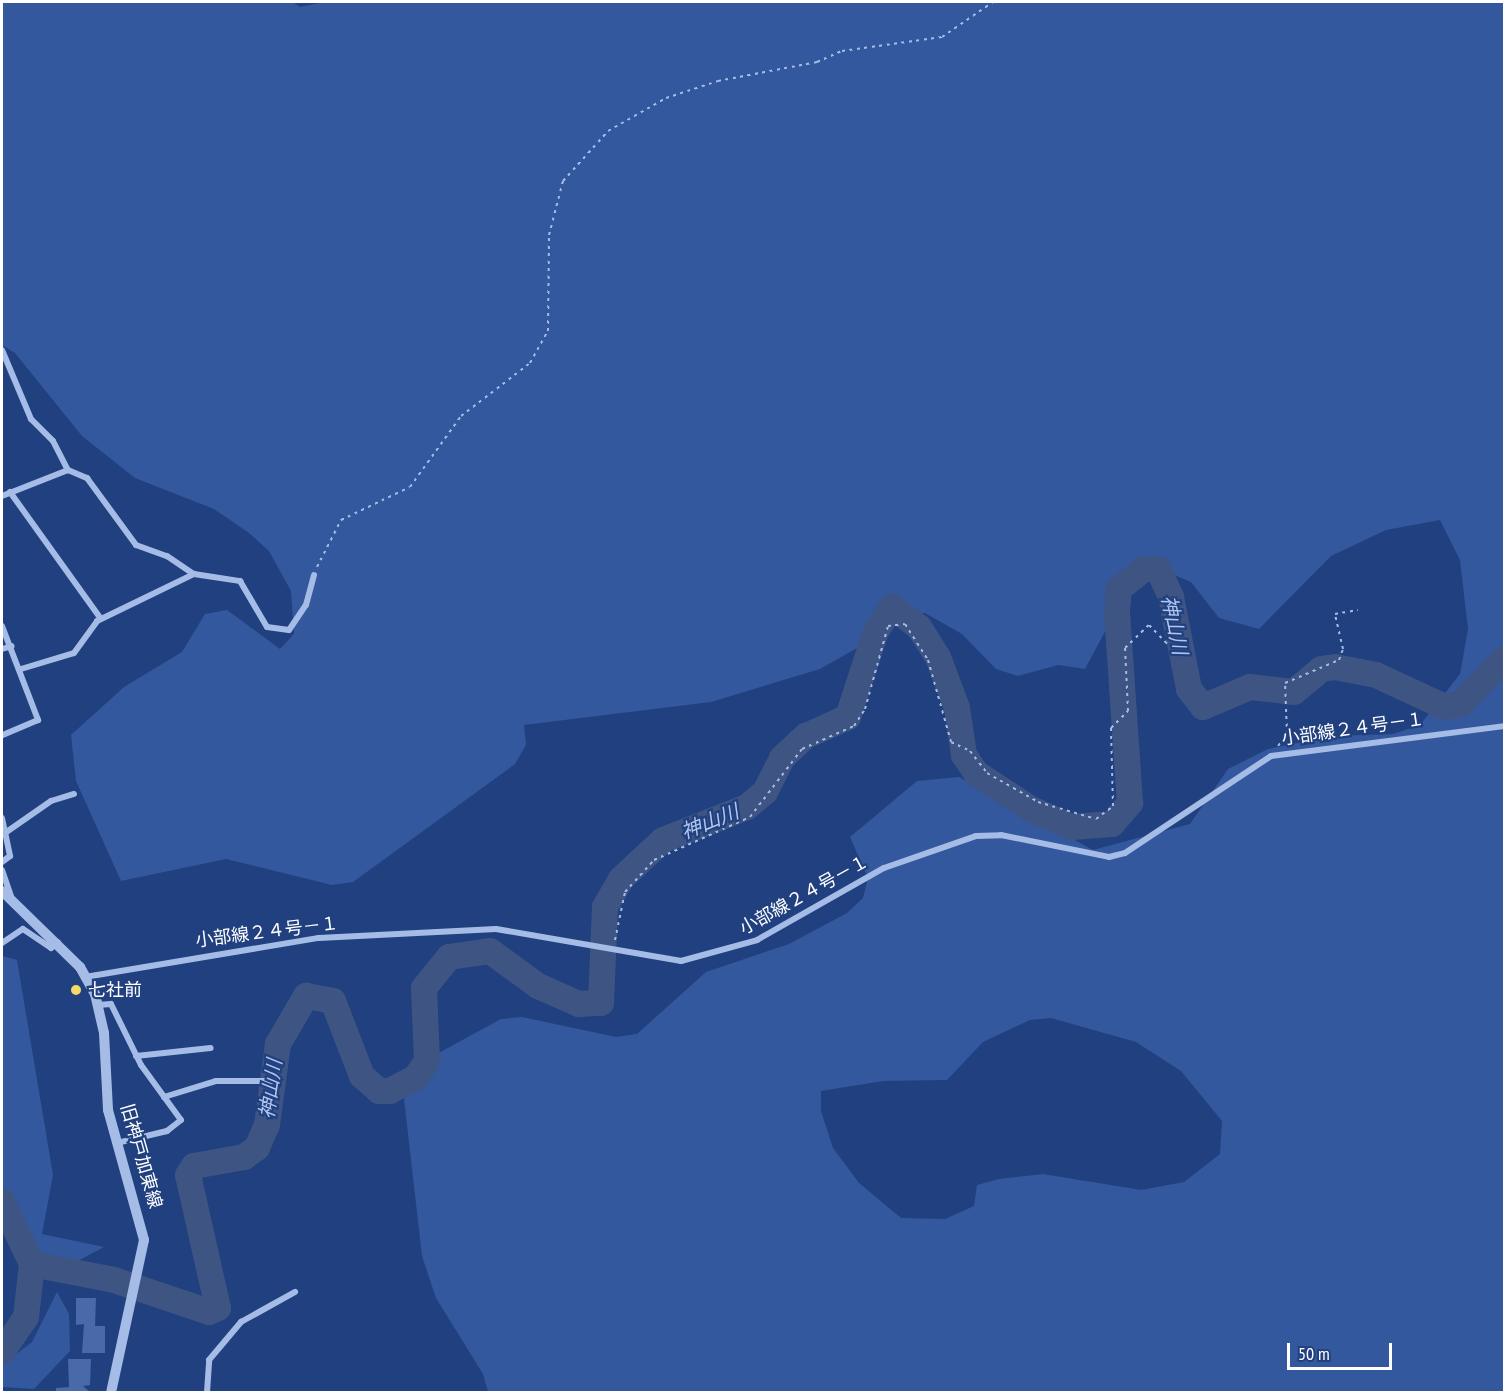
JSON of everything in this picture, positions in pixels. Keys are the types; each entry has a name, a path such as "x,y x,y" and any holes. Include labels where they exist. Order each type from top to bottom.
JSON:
{"street":[{"path":"2,350 31,419 53,441 68,470 87,478 136,545 167,556 194,574 240,581 274,632 289,630 306,605 314,575"},
{"path":"2,496 68,470"},
{"path":"10,492 101,619"},
{"path":"21,669 74,653 101,619 194,574"},
{"path":"2,626 21,669 38,720 2,735"},
{"path":"2,649 12,646"},
{"name":"小部線２４号－１","path":"85,977 319,938 496,929 585,947 681,961 729,951 884,868 976,836 1001,835 1082,855 1125,853 1271,756 1504,726"},
{"path":"5,833 51,801 74,794"},
{"path":"2,818 10,856 2,862"},
{"path":"2,870 12,900"},
{"name":"旧神戸加東線","path":"2,891 58,941 85,977 98,1005 116,1143 142,1220 141,1261 111,1392"},
{"path":"2,943 23,929 51,948 58,941"},
{"path":"98,1005 111,1004 136,1056 181,1120 167,1131 116,1143"},
{"path":"136,1056 211,1048"},
{"path":"164,1097 216,1082 275,1081"},
{"path":"207,1392 209,1360 241,1322 295,1292"}],"path":[{"path":"314,575 341,520 410,487 429,468 461,416 530,363 548,331 555,206 575,163 608,131 666,98 817,62 842,51 921,43 942,37 993,2"},
{"path":"1271,756 1287,734 1285,683 1339,660 1343,649 1335,614 1358,610"},
{"path":"613,951 625,892 654,860 750,817 802,749 854,726 866,709 888,626 905,624 928,660 951,742 970,751 987,773 1038,802 1096,819 1113,806 1111,728 1128,711 1125,648 1149,625 1170,646"}],"shaded area":[{"path":"2,2 293,2 300,7 324,2 1504,2 1504,1392 488,1392 483,1374 436,1298 422,1256 404,1099 407,1078 424,1061 501,1019 522,1017 616,1037 637,1034 706,972 789,944 847,913 863,898 868,878 850,837 917,781 959,777 1093,850 1190,824 1228,769 1268,749 1331,736 1393,734 1420,725 1460,674 1468,629 1460,560 1440,520 1386,530 1331,556 1259,629 1219,618 1191,582 1153,566 1124,596 1085,669 1058,665 1018,676 996,669 962,634 925,613 906,614 886,619 857,648 820,669 711,702 524,725 526,745 515,764 353,882 332,885 226,859 121,881 76,781 71,735 124,687 182,652 205,614 227,610 280,649 294,634 291,591 269,551 249,533 214,509 135,478 82,436 15,353 2,345","holes":["1051,1018 1136,1042 1181,1071 1222,1121 1220,1154 1184,1182 1141,1190 1043,1174 999,1179 977,1185 974,1206 945,1219 901,1218 859,1183 833,1148 821,1111 821,1091 883,1081 947,1080 983,1042 1030,1020"]},
{"path":"2,956 17,960 53,1175 42,1234 104,1247 40,1281 2,1232"},
{"path":"57,1292 69,1314 70,1351 34,1389 2,1387 2,1365 32,1342"}],"building":[{"path":"76,1298 96,1298 95,1326 105,1326 105,1353 82,1353 84,1324 76,1325"},
{"path":"68,1359 91,1359 90,1385 83,1386 90,1392 56,1392 56,1388 69,1387"}],"waterway":[{"name":"神山川","path":"32,1264 114,1280 209,1312 218,1308 188,1175 194,1166 244,1157 257,1148 267,1125 278,1044 306,996 333,1001 362,1076 379,1091 390,1091 416,1077 427,1061 424,988 449,957 490,951 538,986 579,1004 601,1003 605,907 621,879 663,840 747,807 765,792 782,758 806,736 848,717 876,631 892,607 919,627 938,657 957,708 964,755 976,773 1031,809 1072,827 1112,824 1130,803 1117,610 1119,589 1144,569 1158,569 1171,597 1189,689 1203,707 1250,687 1294,692 1321,669 1335,667 1376,675 1445,707 1461,704 1504,659"},
{"path":"2,1201 32,1264 26,1317 2,1352"}],"place":[{"name":"七社前","path":"76,990"}]}
